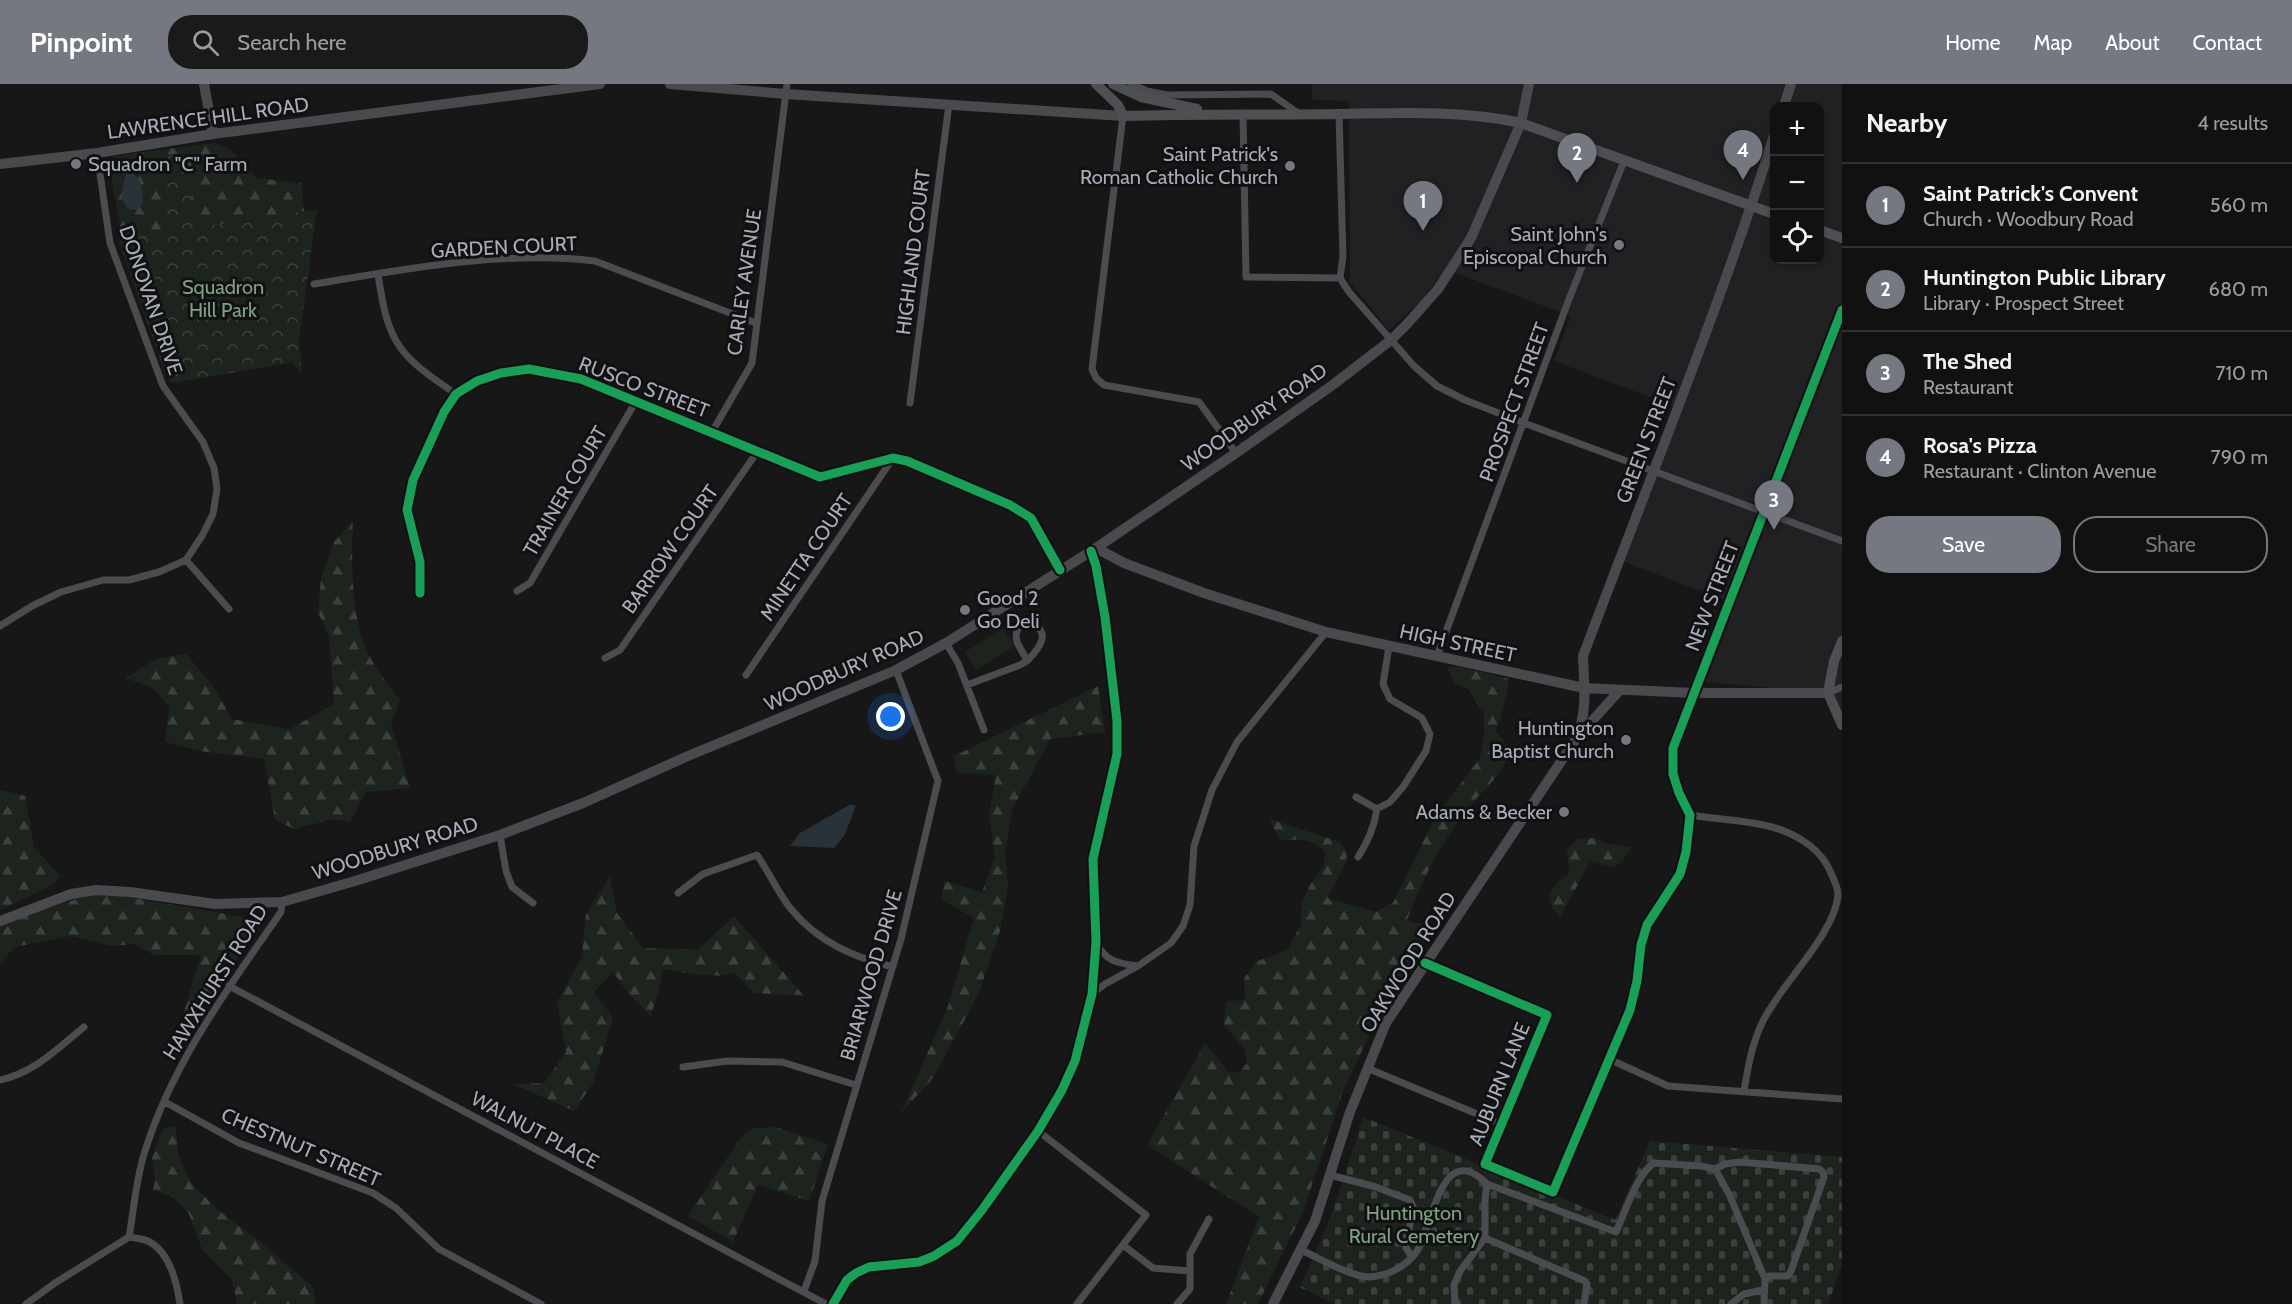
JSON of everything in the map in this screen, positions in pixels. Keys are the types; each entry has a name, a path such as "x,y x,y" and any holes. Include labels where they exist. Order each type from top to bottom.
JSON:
{"main road":[{"path":"204,84 213,134"},
{"name":"LAWRENCE HILL ROAD","path":"0,164 97,153 213,134 600,84"},
{"path":"670,84 786,89 949,104 1123,116 1227,113"},
{"path":"1096,84 1118,105 1123,116"},
{"path":"1113,84 1141,98 1227,113 1466,114 1521,123 1770,213"},
{"name":"WOODBURY ROAD","path":"0,921 71,894 96,890 215,903 282,902 500,835 583,803 688,756 896,670 946,643 1094,549 1236,453 1334,384 1391,339 1438,289 1471,238 1521,123 1528,84"},
{"path":"1785,102 1791,84"},
{"name":"GREEN STREET","path":"1584,688 1583,656 1752,206 1770,149"},
{"path":"1824,231 1842,238"},
{"name":"NEW STREET","path":"1694,693 1842,310"},
{"name":"HIGH STREET","path":"1094,549 1193,589 1326,632 1584,688 1694,693 1828,693"},
{"path":"1842,640 1834,661 1828,693 1842,725"},
{"name":"OAKWOOD ROAD","path":"1273,1304 1315,1221 1350,1112 1386,1023 1576,739 1584,719 1584,688"},
{"path":"1576,739 1620,690"}],"street":[{"path":"1131,84 1147,91 1167,95 1271,94 1298,113"},
{"name":"CARLEY AVENUE","path":"712,432 752,363 786,89"},
{"name":"HIGHLAND COURT","path":"910,403 949,104"},
{"path":"1243,114 1246,277 1340,278"},
{"path":"1339,114 1343,255 1340,278 1349,292 1414,366 1437,386 1465,400 1524,423 1842,541"},
{"path":"1123,116 1092,369 1096,378 1104,385 1199,402 1236,453"},
{"name":"DONOVAN DRIVE","path":"97,153 110,243 141,331 163,386 202,442 214,468 217,489 213,514 186,560"},
{"name":"PROSPECT STREET","path":"1437,656 1569,299 1624,160"},
{"name":"GARDEN COURT","path":"314,284 483,261 571,258 595,261 756,323"},
{"path":"378,274 388,327 398,347 413,363 456,394"},
{"name":"RUSCO STREET","path":"420,593 420,562 407,510 413,480 444,412 456,394 477,381 493,375 529,369 580,379 712,432"},
{"name":"TRAINER COURT","path":"517,591 530,583 636,401"},
{"path":"712,432 820,477 893,459 907,460 1010,505 1031,518 1060,570"},
{"name":"BARROW COURT","path":"605,658 621,650 757,452"},
{"name":"MINETTA COURT","path":"746,675 893,459"},
{"path":"833,1304 847,1280 856,1273 869,1267 919,1262 934,1256 957,1241 1038,1131 1062,1090 1075,1061 1092,994 1096,942 1093,859 1111,789 1117,754 1117,732 1105,617 1094,549"},
{"path":"0,626 32,606 61,592 103,580 129,580 159,572 186,560 229,609"},
{"path":"967,685 1020,665 1027,660 1036,652 1042,638 1041,631 1036,625 1028,623 1018,628 1015,635 1017,645 1027,660"},
{"path":"1092,994 1171,943 1183,926 1190,905 1194,846 1212,790 1230,754 1251,724 1326,632"},
{"path":"946,643 958,663 984,730"},
{"path":"1377,809 1390,802 1403,787 1426,751 1430,734 1422,718 1390,699 1383,684 1389,646"},
{"name":"BRIARWOOD DRIVE","path":"804,1291 816,1261 822,1201 893,967 938,781 896,670"},
{"path":"1828,693 1842,687"},
{"path":"1694,693 1673,748 1673,774 1690,815 1686,852 1680,874 1647,925 1641,945 1637,981 1630,1010 1609,1059 1668,1086 1842,1099"},
{"path":"1356,797 1377,809"},
{"path":"1358,857 1374,826 1377,809"},
{"path":"1690,815 1768,826 1797,837 1822,856 1840,894 1832,917 1763,1020 1750,1054 1744,1091"},
{"path":"500,835 506,871 512,886 533,903"},
{"path":"678,893 703,874 757,855 790,908 811,931 838,949 893,967"},
{"name":"HAWXHURST ROAD","path":"129,1237 144,1154 153,1126 181,1063 229,986 281,912 282,902"},
{"path":"1096,942 1103,955 1118,963 1138,966"},
{"name":"AUBURN LANE","path":"1425,963 1547,1015 1485,1164 1553,1192 1609,1059"},
{"name":"WALNUT PLACE","path":"229,986 826,1304"},
{"path":"0,1080 15,1077 36,1066 84,1027"},
{"path":"683,1067 727,1062 782,1062 856,1085"},
{"path":"1367,1068 1501,1124"},
{"name":"CHESTNUT STREET","path":"165,1102 239,1143 374,1193 396,1208 439,1249 541,1304"},
{"path":"1038,1131 1146,1215 1077,1304"},
{"path":"1301,1250 1364,1276 1383,1275 1398,1268 1412,1257 1420,1245 1436,1201 1450,1176 1461,1171 1474,1173 1487,1184 1618,1233 1640,1179 1648,1167 1654,1163 1715,1169 1725,1164 1740,1162 1819,1169 1824,1172 1824,1177 1791,1271 1788,1276 1769,1276 1765,1279"},
{"path":"1715,1169 1729,1194 1765,1279 1764,1304"},
{"path":"1330,1174 1376,1187 1410,1200 1414,1209 1405,1244 1412,1257"},
{"path":"1455,1304 1454,1285 1461,1271 1485,1238 1487,1184"},
{"path":"1177,1304 1190,1289 1190,1254 1209,1219"},
{"path":"26,1304 129,1237 149,1241 162,1254 172,1269 180,1304"},
{"path":"1485,1238 1590,1283 1584,1304"},
{"path":"1124,1245 1153,1268 1189,1271"},
{"path":"1731,1304 1744,1294 1764,1290"}],"shaded area":[{"path":"1312,84 1842,84 1842,716 1828,693 1706,682 1735,604 1624,562 1682,409 1554,361 1571,316 1445,269 1421,301 1389,330 1350,282 1349,101 1312,100"},
{"path":"127,168 138,179 141,186 143,202 137,210 128,209 121,198"},
{"path":"851,804 856,806 844,836 834,848 790,846 800,833"}],"green space":[{"name":"Squadron Hill Park","path":"214,143 231,150 256,178 301,183 310,267 298,324 302,375 278,345 128,268 110,170 116,156"},
{"name":"Squadron Hill Park","path":"187,154 195,228 317,209 296,362 172,383 164,371 118,238 168,229 159,157"},
{"path":"353,520 352,570 358,623 371,659 400,700 391,724 410,788 366,792 350,822 333,819 294,829 275,820 264,759 200,751 165,742 169,707 153,688 126,678 156,659 186,654 212,685 232,719 290,729 334,704 329,637 318,612 321,579 334,542"},
{"path":"1003,628 1015,646 976,670 965,652"},
{"path":"1457,666 1509,679 1496,732 1511,750 1497,776 1473,802 1448,836 1419,890 1407,920 1433,928 1376,1020 1342,1094 1303,1212 1258,1304 1226,1304 1259,1217 1147,1145 1205,1043 1228,1071 1239,1073 1247,1063 1244,1048 1224,1025 1226,1001 1245,1000 1244,979 1255,962 1287,950 1301,925 1302,902 1310,885 1324,865 1325,851 1309,842 1281,839 1270,819 1340,842 1347,853 1346,863 1327,898 1376,912 1393,903 1436,816 1480,758 1484,737 1484,714 1469,690 1455,683 1447,668"},
{"path":"1098,686 1105,732 1050,739 1012,810 1005,853 1008,886 1000,931 979,993 933,1078 901,1113 947,1009 974,918 942,900 944,881 982,892 995,858 989,816 996,775 957,773 954,756"},
{"path":"0,790 25,796 34,847 61,877 51,886 0,910"},
{"path":"1595,838 1607,844 1632,847 1615,867 1590,862 1560,917 1552,908 1549,894 1558,882 1569,874 1567,849 1578,839"},
{"path":"610,876 617,913 643,948 698,950 734,916 804,996 754,993 735,973 690,974 663,969 651,1016 629,994 613,972 594,992 613,1018 593,1083 574,1111 513,1084 544,1083 566,1052 557,1002 582,957 586,914"},
{"path":"98,892 262,920 168,1064 201,955 154,955 134,944 112,946 71,936 15,947 0,963 0,924"},
{"name":"Huntington Rural Cemetery","path":"1363,1117 1615,1220 1650,1141 1842,1157 1842,1264 1828,1304 1335,1304 1299,1287 1327,1225"},
{"path":"176,1127 178,1154 191,1183 218,1210 258,1240 313,1287 316,1304 237,1304 232,1280 202,1249 189,1214 173,1197 153,1190 155,1179 152,1158 163,1128"},
{"path":"775,1127 828,1144 809,1201 758,1185 733,1242 688,1216 744,1133 756,1128"}],"cycle path":[{"path":"1425,963 1547,1015 1485,1164 1553,1192 1630,1010 1637,981 1641,945 1647,925 1680,874 1686,852 1690,815 1673,774 1673,748 1842,310"},
{"path":"420,593 420,562 407,510 413,480 444,412 456,394 477,381 501,373 529,369 581,379 820,477 893,458 907,461 1010,505 1031,518 1060,570"},
{"path":"833,1304 847,1280 856,1273 869,1267 919,1262 934,1256 957,1241 1038,1131 1062,1090 1075,1061 1092,994 1096,942 1093,859 1117,754 1117,721 1105,617 1091,551"}],"place":[{"name":"Squadron \"C\" Farm","path":"76,164"},
{"name":"Saint Patrick's Roman Catholic Church","path":"1290,166"},
{"name":"Rosa's Pizza","path":"1743,180"},
{"name":"Huntington Public Library","path":"1577,183"},
{"name":"Saint Patrick's Convent","path":"1423,231"},
{"name":"Saint John's Episcopal Church","path":"1619,245"},
{"name":"The Shed","path":"1774,530"},
{"name":"Good 2 Go Deli","path":"965,610"},
{"name":"Huntington Baptist Church","path":"1626,740"},
{"name":"Adams & Becker","path":"1564,812"}]}
